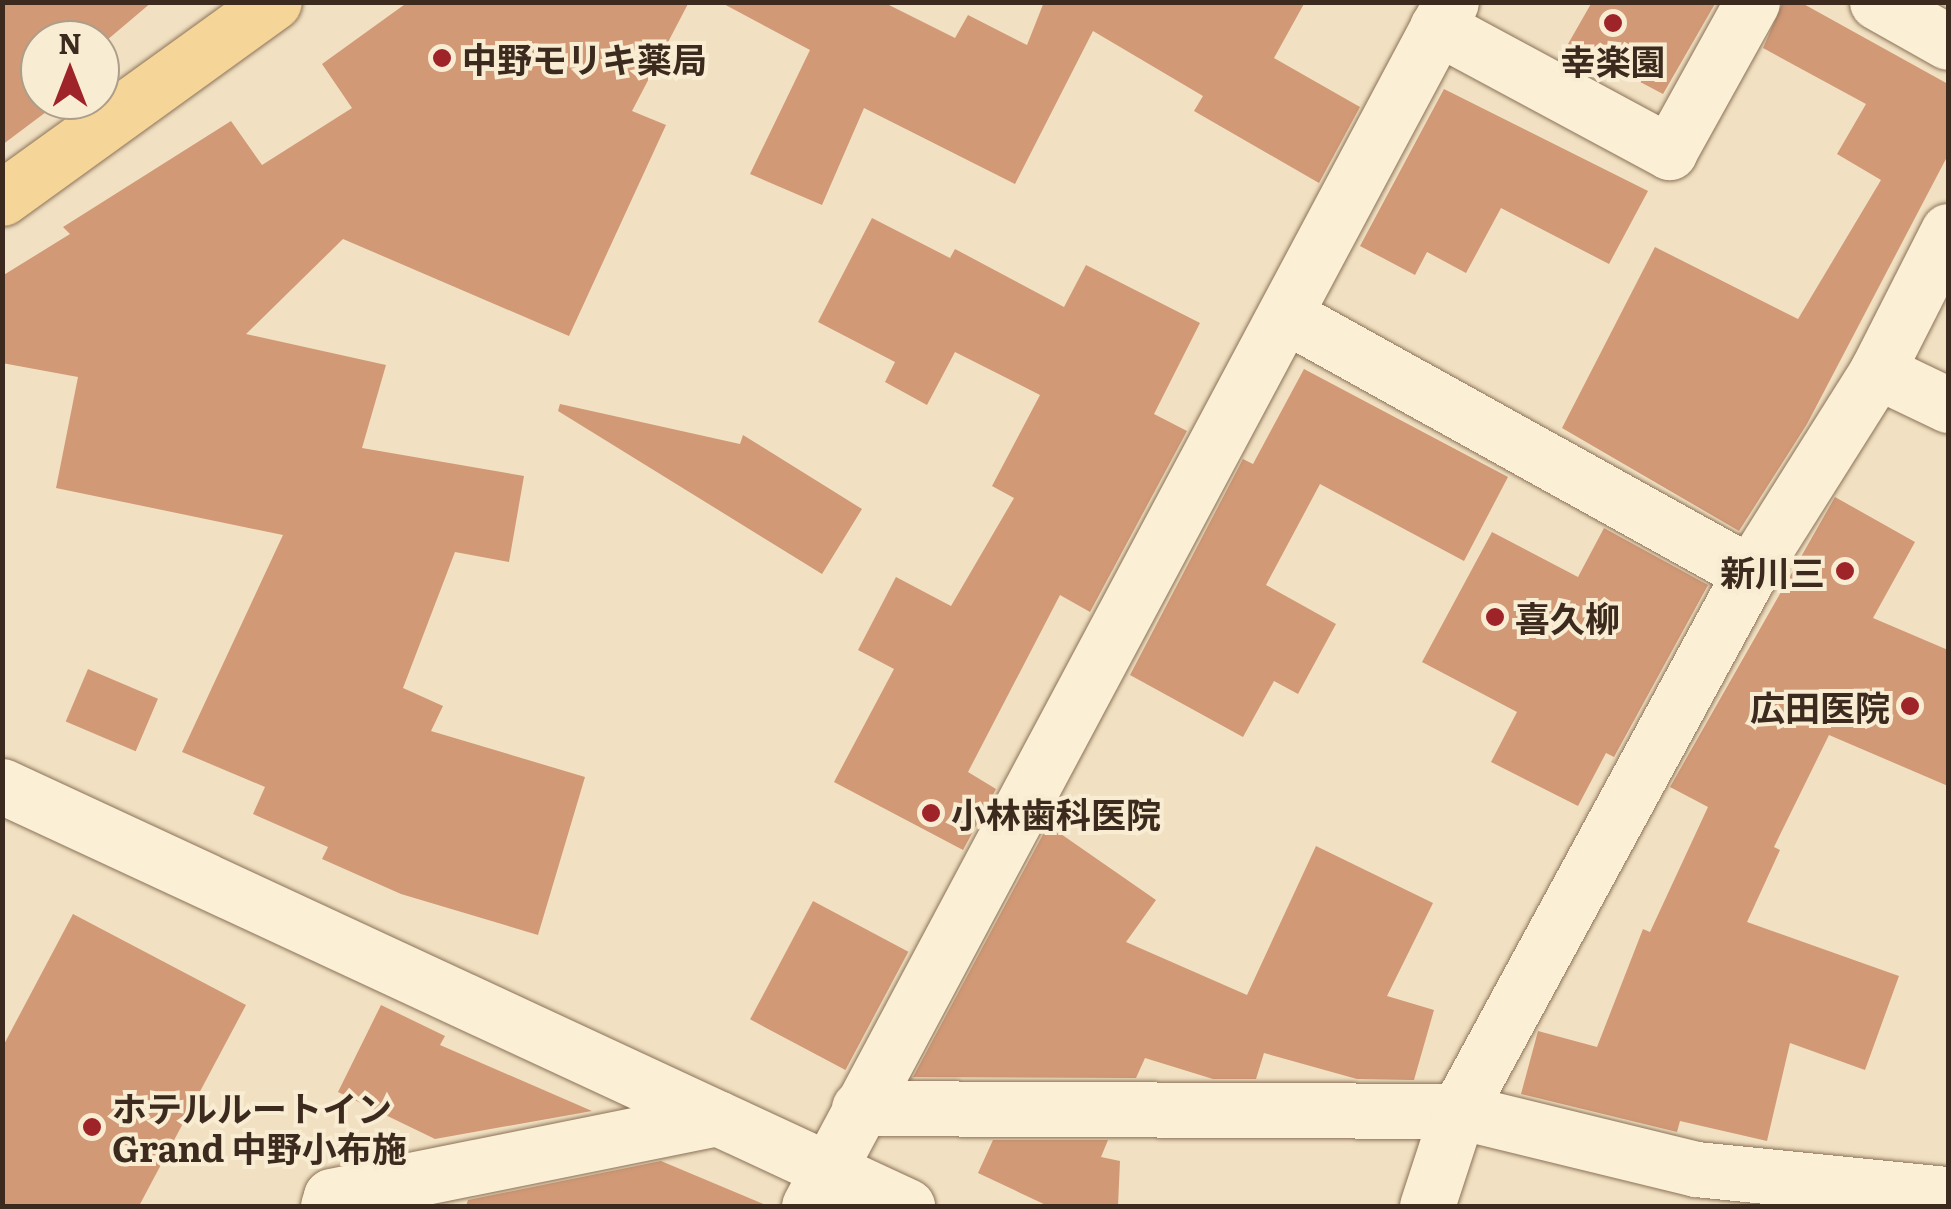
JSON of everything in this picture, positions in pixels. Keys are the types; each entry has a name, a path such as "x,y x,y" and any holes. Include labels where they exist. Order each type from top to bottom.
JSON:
{"main road":[{"path":"2,198 274,2"}],"street":[{"path":"817,1187 1444,15 1669,152 1752,2"},
{"path":"1877,2 1948,42"},
{"path":"1427,1206 1458,1111 1750,573 1877,371 1948,232"},
{"path":"1285,315 1750,573"},
{"path":"1877,371 1948,405"},
{"path":"2,786 717,1118 817,1187 907,1206"},
{"path":"858,1108 1458,1111 1696,1169 1948,1195 1946,1206"},
{"path":"328,1206 332,1196 717,1118"}],"building":[{"path":"2,2 152,2 120,29 120,20 20,20 20,120 35,120 2,145"},
{"path":"408,2 689,2 632,111 666,125 569,336 343,239 246,334 386,365 362,448 524,476 509,562 455,552 403,688 443,706 431,731 585,777 538,935 401,894 322,859 328,847 253,814 265,787 182,752 283,535 56,488 78,377 2,363 2,276 70,234 63,227 231,121 262,165 352,108 322,64"},
{"path":"720,2 883,2 955,38 968,15 1027,45 1044,2 1305,2 1274,58 1360,107 1319,183 1194,111 1203,96 1093,31 1015,184 864,108 822,205 750,174 810,50"},
{"path":"1592,2 1716,2 1663,94 1568,44"},
{"path":"1783,2 1800,2 1948,84 1948,155 1807,424 1739,531 1562,428 1655,247 1798,319 1881,180 1837,154 1866,104 1763,48"},
{"path":"1444,89 1648,191 1609,264 1501,208 1466,273 1427,252 1415,275 1360,246"},
{"path":"872,218 950,258 955,249 1064,307 1086,265 1200,323 1154,414 1187,431 1090,612 1060,595 968,772 996,789 963,850 834,782 894,669 858,650 896,577 951,606 1014,498 992,486 1040,395 955,352 927,405 885,382 895,362 818,322"},
{"path":"1304,369 1508,477 1464,561 1320,484 1266,585 1336,624 1298,694 1274,681 1243,737 1130,675 1243,459 1253,464"},
{"path":"560,404 740,444 743,435 862,509 822,574 558,411"},
{"path":"1835,497 1915,542 1873,618 1948,650 1948,786 1829,735 1774,847 1780,850 1747,922 1899,976 1865,1070 1790,1043 1767,1141 1680,1121 1677,1132 1521,1094 1538,1031 1597,1047 1643,929 1650,932 1708,807 1670,787"},
{"path":"1604,528 1708,585 1614,757 1606,753 1578,806 1491,762 1517,712 1422,662 1492,532 1578,577"},
{"path":"88,669 158,699 136,751 66,721"},
{"path":"1048,825 1156,900 1126,942 1247,995 1316,846 1433,903 1387,996 1434,1010 1414,1080 1357,1079 1264,1053 1256,1079 1213,1079 1145,1058 1136,1078 913,1077"},
{"path":"813,901 908,952 845,1070 750,1019"},
{"name":"ホテルルートイン Grand 中野小布施","path":"73,914 246,1005 139,1206 2,1206 2,1048"},
{"path":"381,1005 445,1036 440,1045 592,1111 435,1139 338,1092"},
{"path":"993,1140 1108,1140 1101,1157 1120,1161 1118,1206 1048,1206 978,1173"},
{"path":"661,1161 768,1206 466,1206 468,1200"}],"place":[{"name":"幸楽園","path":"1613,23"},
{"name":"中野モリキ薬局","path":"442,58"},
{"name":"新川三","path":"1845,571"},
{"name":"喜久柳","path":"1495,617"},
{"name":"広田医院","path":"1910,706"},
{"name":"小林歯科医院","path":"931,813"},
{"name":"ホテルルートイン Grand 中野小布施","path":"92,1127"}]}
